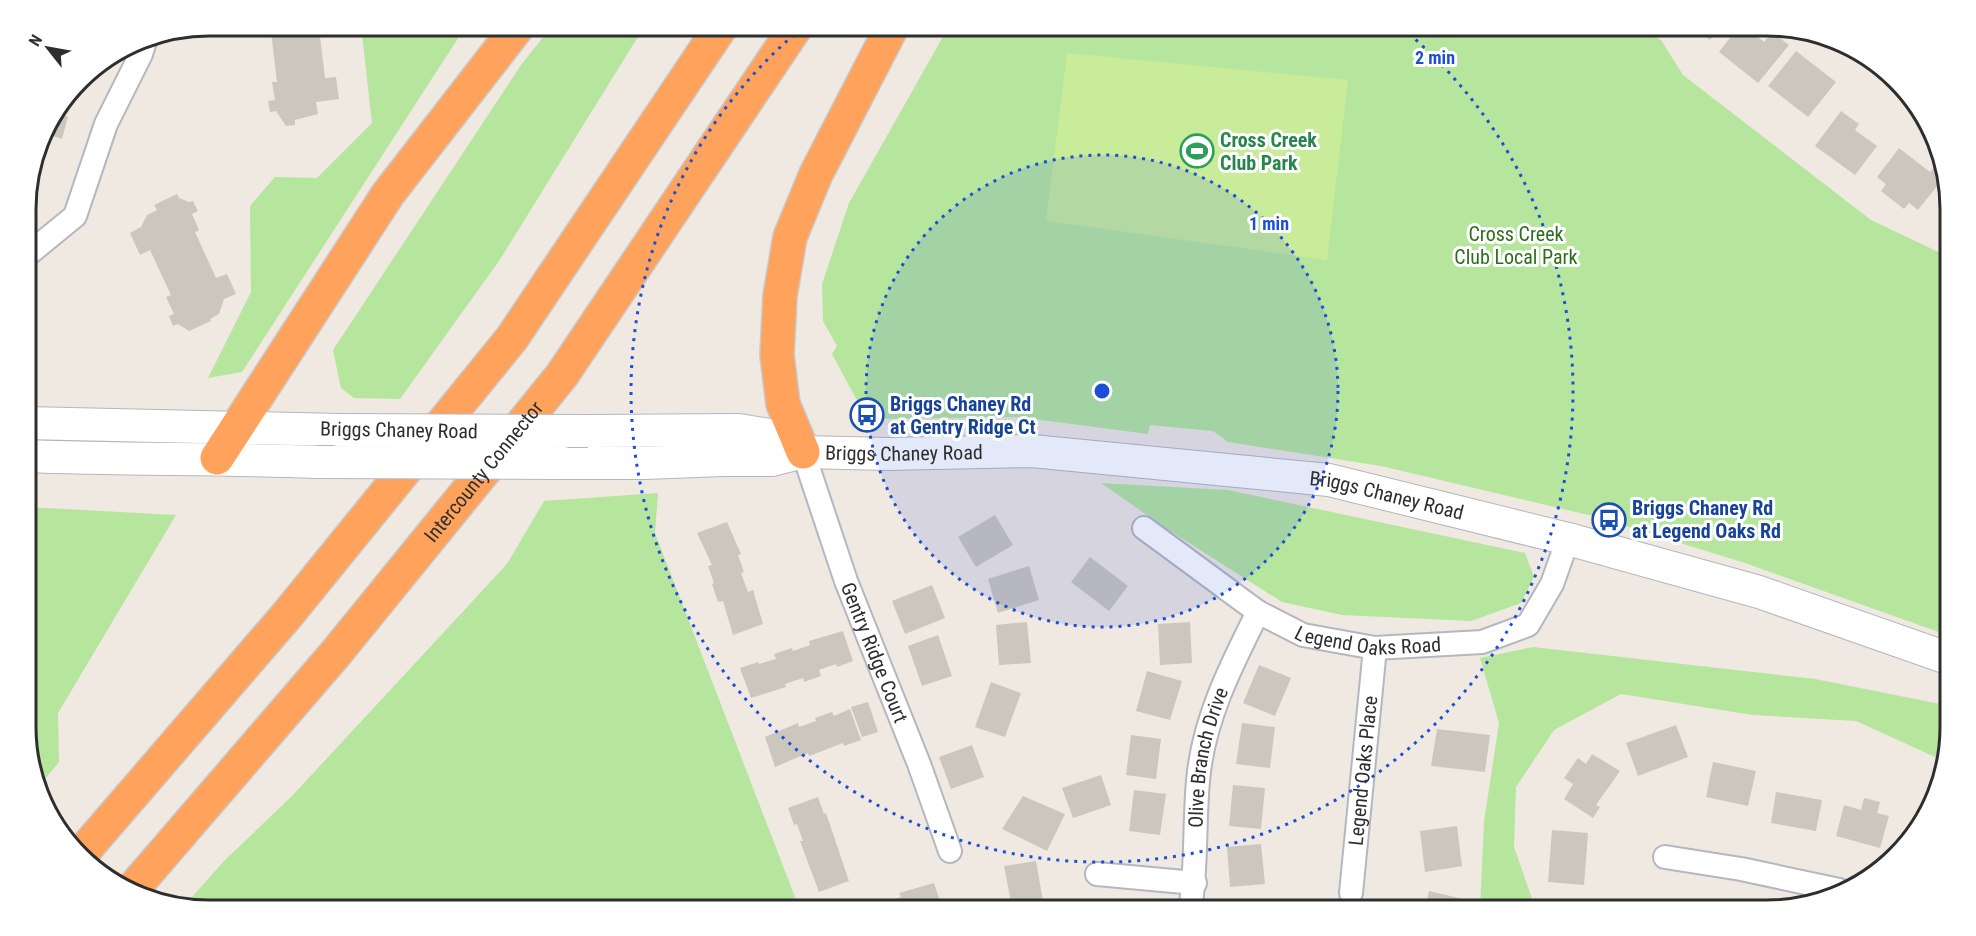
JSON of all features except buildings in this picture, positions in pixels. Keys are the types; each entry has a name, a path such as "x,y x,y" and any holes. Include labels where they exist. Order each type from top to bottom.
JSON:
{"highway":[{"path":"217,458 387,194 511,36"},
{"path":"86,848 288,614 512,338 715,36"},
{"name":"Intercounty Connector","path":"137,884 336,653 562,375 789,36"},
{"path":"803,452 783,404 777,355 780,296 790,237 816,174 888,36"}],"main road":[{"name":"Briggs Chaney Road","path":"36,423 339,430 740,430 776,436 803,452"},
{"name":"Briggs Chaney Road","path":"36,456 107,459 217,458 316,462 645,463 723,459 772,460 803,452 888,454 1032,451 1329,480 1568,539 1759,592 1940,655"}],"street":[{"path":"36,248 75,216 106,124 142,49"},
{"name":"Gentry Ridge Court","path":"803,452 846,581 920,764 950,851"},
{"name":"Legend Oaks Road","path":"1144,528 1258,612 1304,635 1375,648 1482,642 1528,625 1552,584 1568,539"},
{"name":"Olive Branch Drive","path":"1192,900 1195,883 1198,780 1205,737 1225,676 1258,612"},
{"name":"Legend Oaks Place","path":"1351,893 1375,648"},
{"path":"1665,857 1741,869 1830,888"},
{"path":"1097,874 1195,883"}],"green space":[{"path":"362,36 460,36 242,372 208,378 251,292 250,206 275,177 317,178 372,123"},
{"path":"544,36 639,36 499,261 400,399 354,398 341,388 333,350 521,65"},
{"name":"Cross Creek Club Local Park","path":"943,36 1655,36 1661,40 1683,75 1871,220 1940,253 1940,632 1745,563 1593,516 1381,466 1228,442 1213,431 1150,425 1148,434 1018,417 867,419 832,354 837,346 823,321 822,284 849,203"},
{"name":"Cross Creek Club Park","path":"1067,53 1348,80 1327,260 1046,221"},
{"path":"1101,483 1228,490 1525,553 1534,577 1521,603 1471,621 1342,615 1282,602 1161,525"},
{"path":"658,493 655,533 796,900 190,899 224,861 292,796 507,564 544,501"},
{"path":"36,507 176,515 58,713 59,762 45,780 37,750 36,727"},
{"path":"1533,647 1815,679 1940,704 1938,758 1856,721 1753,715 1621,694 1554,730 1516,787 1514,847 1533,900 1480,900 1484,822 1499,723 1480,658"}],"place":[{"name":"Cross Creek Club Park","path":"1197,151"},
{"name":"Briggs Chaney Rd at Gentry Ridge Ct","path":"867,415"},
{"name":"Briggs Chaney Rd at Legend Oaks Rd","path":"1609,520"}]}
